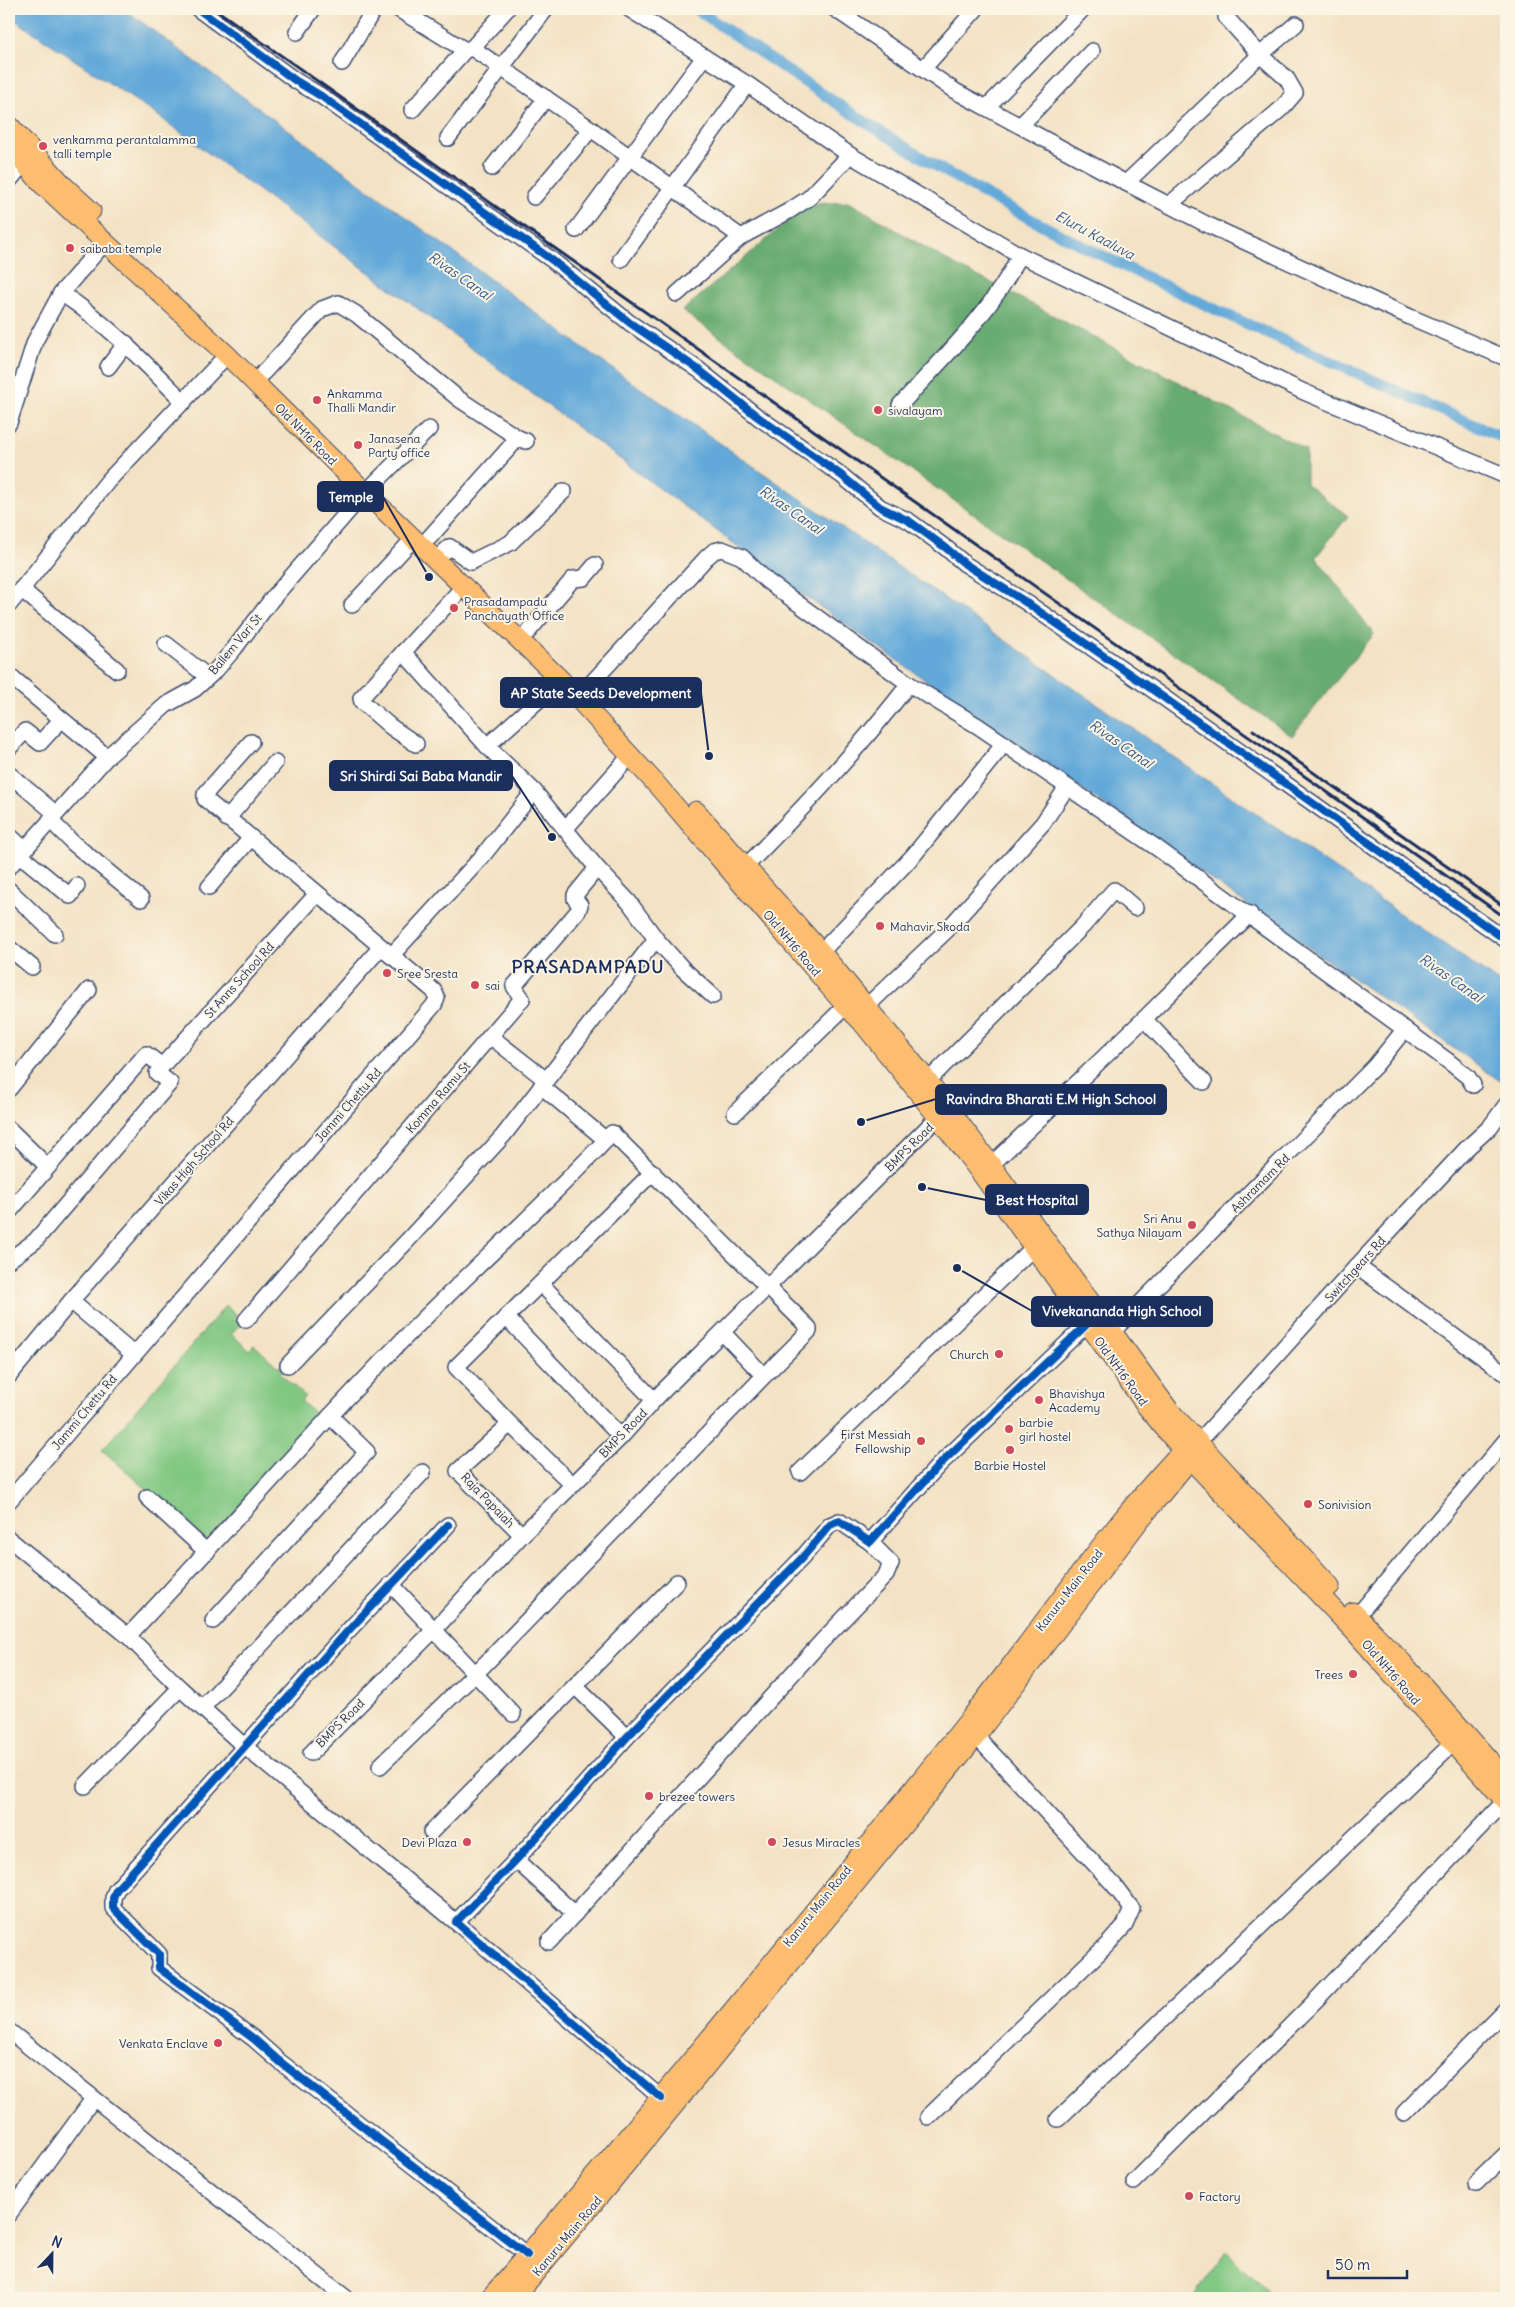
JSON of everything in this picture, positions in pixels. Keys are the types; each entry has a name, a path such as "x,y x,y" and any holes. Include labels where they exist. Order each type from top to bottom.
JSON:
{"main road":[{"name":"Old NH16 Road","path":"9,125 65,187 263,373 369,488"},
{"name":"Old NH16 Road","path":"9,146 43,185 106,241 421,538 464,586 561,680 928,1081 1195,1446 1354,1631 1506,1802"},
{"name":"Old NH16 Road","path":"421,538 444,552 586,689 746,866 821,952 856,1003 861,1020 938,1117 1034,1247 1147,1407 1195,1446 1402,1662 1506,1780"},
{"name":"Kanuru Main Road","path":"490,2298 527,2254 590,2194 777,1968 976,1736 1195,1446"},
{"name":"Kanuru Main Road","path":"514,2298 661,2098 777,1968 1148,1489 1195,1446"}],"street":[{"path":"198,9 296,81 321,96 552,260 630,323 699,370 758,417 841,475 880,507 909,521 946,548 964,564 1021,599 1153,690 1506,940"},
{"path":"298,32 313,9"},
{"path":"342,63 374,9"},
{"path":"398,9 501,68 591,129 741,237"},
{"path":"412,110 507,9"},
{"path":"448,138 546,9"},
{"path":"630,9 747,84 850,155 902,188 1020,255 1304,392 1506,476"},
{"path":"835,9 955,91 1022,124 1126,183 1206,224 1506,358"},
{"path":"923,69 976,9"},
{"path":"987,107 1084,9"},
{"path":"1170,204 1293,97 1295,93 1287,79 1260,55 1226,17"},
{"path":"1126,183 1260,55 1296,24"},
{"path":"1022,124 1092,51"},
{"path":"576,230 704,57"},
{"path":"621,259 747,84"},
{"path":"492,168 546,98"},
{"path":"534,197 591,129"},
{"path":"677,294 741,237 809,198 850,155"},
{"path":"9,180 23,164"},
{"path":"9,423 35,341 62,293 106,241"},
{"path":"900,405 983,312 1006,282 1020,255"},
{"path":"62,293 90,312 126,343 184,402"},
{"path":"263,373 322,309 338,303 352,310 459,398 522,439 352,605"},
{"path":"108,367 126,343"},
{"path":"9,605 108,481 227,355"},
{"name":"Ballem Vari St","path":"9,867 107,757 166,705 183,697 208,677 234,650 272,599 369,488 429,429"},
{"path":"444,552 450,547 471,562 510,542 564,491"},
{"path":"586,689 714,551 722,549 742,556 767,581 909,684 1067,786 1250,914 1448,1061 1468,1077 1473,1085"},
{"path":"528,632 573,579 584,578 595,565"},
{"path":"416,744 380,718 362,702 361,698 464,586"},
{"path":"21,589 117,670"},
{"path":"166,644 208,677"},
{"path":"403,652 487,746 534,791 597,868 629,902 656,939 683,969 712,996"},
{"path":"9,675 107,757"},
{"path":"487,746 561,680"},
{"path":"746,866 867,738 909,684"},
{"path":"9,748 25,731 40,743 61,720"},
{"name":"Jammi Chettu Rd","path":"9,1501 434,1005 437,998 434,991 205,800 205,794 251,742"},
{"path":"821,952 913,856 1004,744"},
{"path":"566,828 630,756"},
{"path":"227,819 275,763"},
{"path":"9,774 53,817 73,843 141,898"},
{"path":"735,1112 856,1003 948,930 1043,823 1067,786"},
{"name":"Vikas High School Rd","path":"9,1376 71,1300 386,952 481,858 534,791"},
{"path":"9,835 22,852 70,896 77,886"},
{"path":"210,888 250,839"},
{"name":"Komma Ramu St","path":"246,1320 522,999 514,986 578,911 580,905 575,899 576,895 597,868"},
{"path":"9,890 55,934"},
{"path":"928,1081 1083,926 1114,890 1135,908"},
{"name":"St Anns School Rd","path":"162,1066 316,894"},
{"path":"991,1165 1144,1019 1250,914"},
{"path":"288,1365 408,1240 496,1143 656,939"},
{"path":"9,948 32,967"},
{"path":"9,1089 89,990"},
{"path":"1144,1019 1204,1082"},
{"name":"Ashramam Rd","path":"1111,1333 1375,1066 1404,1029"},
{"path":"490,1036 606,1140"},
{"path":"9,1212 146,1054 162,1066 158,1073 170,1083 35,1241 9,1260"},
{"name":"Switchgears Rd","path":"1195,1446 1357,1266 1504,1115"},
{"name":"BMPS Road","path":"311,1753 435,1629 522,1535 621,1437 654,1400 938,1117"},
{"path":"9,1130 21,1139 48,1166"},
{"path":"128,1636 208,1552 330,1416 389,1354 564,1184 612,1133 653,1172 766,1288 809,1328 809,1331 475,1673 380,1766"},
{"path":"572,1484 510,1424 456,1367 653,1172"},
{"path":"800,1472 1034,1247"},
{"path":"1357,1266 1506,1374"},
{"path":"541,1284 654,1400"},
{"path":"71,1300 133,1354"},
{"path":"506,1317 621,1437"},
{"path":"870,1542 938,1466 1087,1324"},
{"path":"723,1333 764,1376"},
{"path":"213,1621 367,1452 330,1416"},
{"name":"Raja Papaiah","path":"510,1424 458,1471 522,1535"},
{"path":"1357,1616 1506,1440"},
{"path":"202,1707 423,1472"},
{"path":"147,1497 208,1552"},
{"path":"456,1922 516,1860 627,1737 802,1558 830,1526 839,1521 845,1523 870,1542 891,1563 886,1575 822,1641 549,1942"},
{"path":"448,1526 391,1584 116,1890 113,1898 113,1908 159,1954 159,1968 254,2038 279,2061 527,2254"},
{"path":"9,1539 128,1636 180,1688 244,1746 456,1922 661,2098"},
{"path":"431,1832 677,1582"},
{"path":"391,1584 513,1714"},
{"path":"575,1686 627,1737"},
{"path":"85,1786 180,1688"},
{"path":"928,2117 1108,1944 1125,1925 1132,1909 1114,1885 976,1736"},
{"path":"1058,2119 1453,1743"},
{"path":"1134,2182 1316,2000 1506,1802"},
{"path":"516,1860 575,1914"},
{"path":"1404,2113 1506,2009"},
{"path":"9,2031 346,2298"},
{"path":"9,2214 93,2099"},
{"path":"1476,2182 1506,2154"}],"green space":[{"path":"849,202 962,269 994,284 1306,450 1306,484 1348,516 1316,557 1374,634 1292,736 682,311 808,204"},
{"path":"226,1305 237,1315 232,1320 235,1321 240,1316 244,1320 231,1334 249,1350 254,1345 278,1367 282,1365 285,1368 280,1374 305,1396 301,1401 320,1418 208,1543 102,1450"},
{"path":"1226,2252 1275,2298 1192,2298"}],"water":[{"name":"Rivas Canal","path":"9,9 124,9 597,358 1506,987 1506,1085 799,592 157,115 9,16"}],"waterway":[{"name":"Eluru Kaaluva","path":"696,9 840,106 913,152 1051,230 1244,323 1506,439"}],"railway":[{"path":"215,9 1506,918"},
{"path":"1253,730 1506,908"}],"cycle path":[{"path":"198,9 296,81 321,96 552,260 630,323 699,370 758,417 841,475 880,507 909,521 965,564 1027,603 1153,690 1506,940"},
{"path":"661,2098 456,1922 516,1860 627,1737 802,1558 830,1525 839,1521 870,1542 938,1466 1087,1324"},
{"path":"448,1525 347,1632 116,1890 113,1898 113,1908 159,1954 159,1968 254,2039 279,2061 527,2255"}],"place":[{"name":"venkamma perantalamma talli temple","path":"43,146"},
{"name":"saibaba temple","path":"70,248"},
{"name":"Ankamma Thalli Mandir","path":"317,400"},
{"name":"sivalayam","path":"878,410"},
{"name":"Janasena Party office","path":"358,445"},
{"name":"Temple","path":"429,577"},
{"name":"Prasadampadu Panchayath Office","path":"454,608"},
{"name":"AP State Seeds Development","path":"709,756"},
{"name":"Sri Shirdi Sai Baba Mandir","path":"552,837"},
{"name":"Mahavir Skoda","path":"880,926"},
{"name":"Sree Sresta","path":"387,973"},
{"name":"sai","path":"475,985"},
{"name":"Ravindra Bharati E.M High School","path":"861,1122"},
{"name":"Best Hospital","path":"922,1187"},
{"name":"Sri Anu Sathya Nilayam","path":"1192,1225"},
{"name":"Vivekananda High School","path":"957,1268"},
{"name":"Church","path":"999,1354"},
{"name":"Bhavishya Academy","path":"1039,1400"},
{"name":"barbie girl hostel","path":"1009,1429"},
{"name":"First Messiah Fellowship","path":"921,1441"},
{"name":"Barbie Hostel","path":"1010,1450"},
{"name":"Sonivision","path":"1308,1504"},
{"name":"Trees","path":"1353,1674"},
{"name":"brezee towers","path":"649,1796"},
{"name":"Devi Plaza","path":"467,1842"},
{"name":"Jesus Miracles","path":"772,1842"},
{"name":"Venkata Enclave","path":"218,2043"},
{"name":"Factory","path":"1189,2196"}],"district":[{"name":"PRASADAMPADU","path":"588,966"}]}
